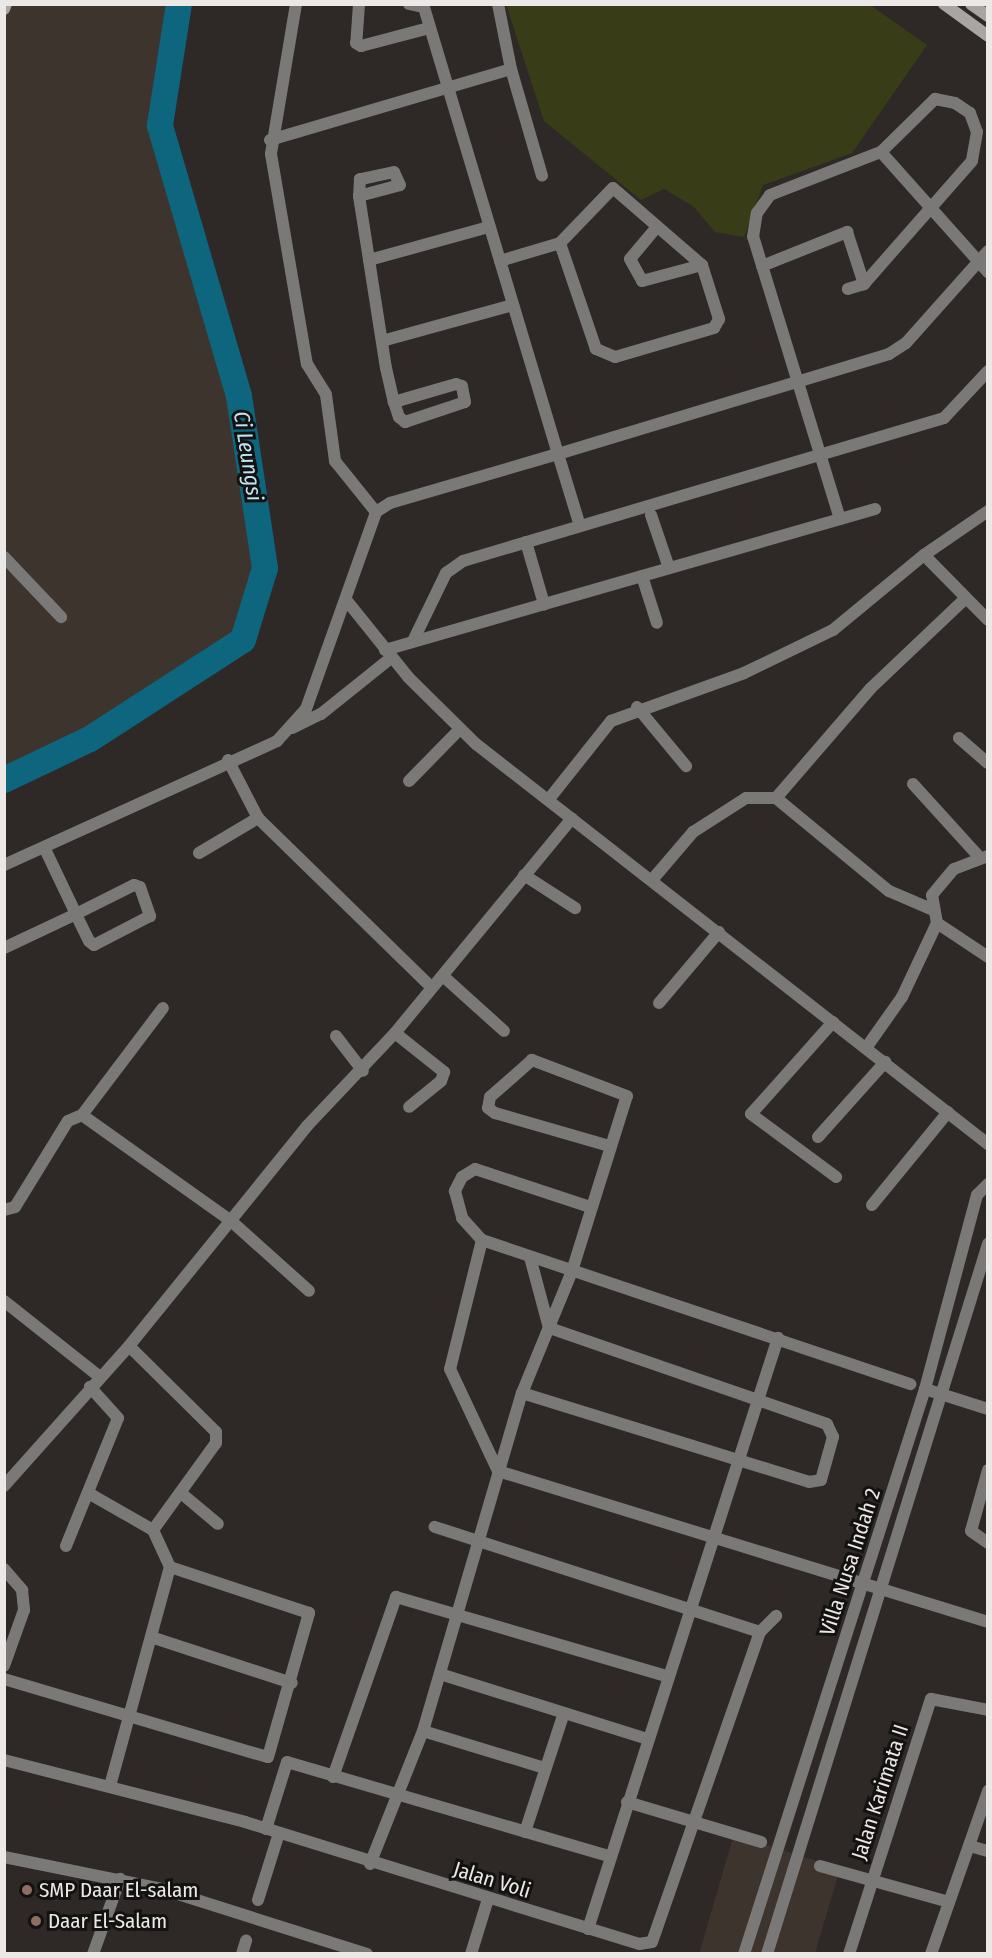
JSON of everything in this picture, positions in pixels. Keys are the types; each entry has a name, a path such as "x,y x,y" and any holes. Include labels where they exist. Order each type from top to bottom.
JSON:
{"main road":[{"path":"4,9 6,4"},
{"path":"944,4 960,9 987,36"},
{"path":"971,4 987,16"}],"street":[{"path":"296,4 270,140 307,364 326,395 335,461 376,512"},
{"path":"359,4 356,43 361,46 429,28"},
{"path":"409,4 423,6 580,526"},
{"path":"498,4 511,69 542,176"},
{"path":"270,140 511,69"},
{"path":"840,519 753,237 757,213 770,195 881,152 935,99 970,113 977,132 972,161 930,212 864,284 848,289"},
{"path":"881,152 930,212 987,272"},
{"path":"500,261 560,243 613,188 656,228 702,265 719,318 714,328 608,357 591,342 560,243"},
{"path":"359,196 394,402 405,422 465,402 462,386 456,384 394,402"},
{"path":"369,260 489,227"},
{"path":"656,228 630,258 642,281 702,265"},
{"path":"762,266 847,232 864,284"},
{"path":"4,866 228,760 277,741 292,728 306,709 347,601 376,512 422,493 889,354 906,343 987,251"},
{"path":"382,341 513,305"},
{"path":"413,641 446,573 463,561 944,418 987,371"},
{"path":"292,728 321,714 388,654 413,641 875,509"},
{"path":"549,799 600,731 637,707 744,673 833,630 924,555 987,511"},
{"path":"651,515 669,568"},
{"path":"526,542 544,604"},
{"path":"924,555 987,620"},
{"path":"4,557 61,616"},
{"path":"642,576 657,623"},
{"path":"777,798 871,688 966,598"},
{"path":"347,601 388,654 460,729 987,1144"},
{"path":"637,707 686,766"},
{"path":"409,781 460,729"},
{"path":"959,738 987,763"},
{"path":"228,760 258,818 432,988"},
{"path":"913,784 984,857 954,869 932,895 931,909 937,923 987,957"},
{"path":"652,880 693,832 746,798 777,798 889,891 931,909"},
{"path":"199,853 258,818"},
{"path":"4,1486 129,1346 307,1126 363,1071 572,818"},
{"path":"4,948 76,914 134,885 140,887 151,914 99,946 89,941 76,914 44,847"},
{"path":"524,875 575,908"},
{"path":"866,1047 902,998 937,923"},
{"path":"659,1003 719,932"},
{"path":"442,976 504,1031"},
{"path":"4,1210 15,1207 68,1121 82,1115 163,1008"},
{"path":"833,1022 751,1114 836,1177"},
{"path":"395,1033 444,1072 441,1082 410,1107"},
{"path":"336,1036 363,1071"},
{"path":"370,1864 423,1731 475,1544 522,1393 572,1271 590,1207 609,1146 625,1091 532,1060 490,1096 488,1108 495,1113 609,1146"},
{"path":"818,1137 885,1062"},
{"path":"872,1205 948,1112"},
{"path":"82,1115 230,1220 309,1291"},
{"path":"590,1207 475,1169 462,1177 455,1191 462,1218 482,1240 910,1384"},
{"name":"Villa Nusa Indah 2","path":"744,1953 925,1389 977,1195 987,1184"},
{"path":"482,1240 450,1369 498,1471 864,1582 987,1622"},
{"name":"Villa Nusa Indah 2","path":"768,1953 944,1396 987,1244"},
{"path":"530,1257 549,1328"},
{"path":"4,1301 100,1377"},
{"path":"522,1393 809,1482 821,1480 833,1437 830,1427 549,1328"},
{"path":"588,1929 666,1676 778,1338"},
{"path":"129,1346 216,1432 216,1443 153,1530"},
{"path":"66,1546 90,1494 118,1418 90,1387"},
{"path":"925,1389 987,1409"},
{"path":"987,1470 971,1531 987,1543"},
{"path":"181,1493 218,1524"},
{"path":"90,1494 153,1530 170,1567 110,1786"},
{"path":"435,1527 475,1544 688,1613 760,1632"},
{"path":"4,1679 268,1757 292,1683 309,1613 170,1567"},
{"path":"4,1569 22,1590 24,1610 4,1666"},
{"path":"333,1777 392,1600 399,1597 666,1676"},
{"name":"Jalan Voli","path":"4,1760 110,1786 266,1829 370,1864 639,1944 657,1938 698,1822 760,1632 776,1616"},
{"path":"151,1637 292,1683"},
{"path":"440,1674 647,1739"},
{"name":"Jalan Karimata II","path":"849,1953 931,1699 987,1710"},
{"path":"525,1832 564,1713"},
{"path":"423,1731 545,1768"},
{"path":"266,1829 287,1762 398,1797 609,1857"},
{"path":"931,1953 970,1846 987,1791"},
{"path":"627,1802 761,1842"},
{"path":"258,1900 279,1833"},
{"path":"970,1846 987,1851"},
{"path":"4,1857 120,1879 367,1953"},
{"path":"820,1866 949,1902"},
{"path":"93,1953 120,1879"},
{"path":"471,1953 488,1899"},
{"path":"242,1953 246,1941"}],"shaded area":[{"path":"5,5 179,5 160,125 239,395 265,568 243,640 99,732 5,780"},
{"path":"734,1834 840,1869 815,1953 699,1954"}],"green space":[{"path":"506,4 870,5 927,45 852,153 763,185 744,237 715,232 693,206 664,189 641,200 544,121"}],"waterway":[{"name":"Ci Leungsi","path":"4,780 90,739 243,640 265,568 239,396 160,125 179,4"}],"place":[{"name":"SMP Daar El-salam","path":"27,1890"},
{"name":"Daar El-Salam","path":"36,1921"}]}
